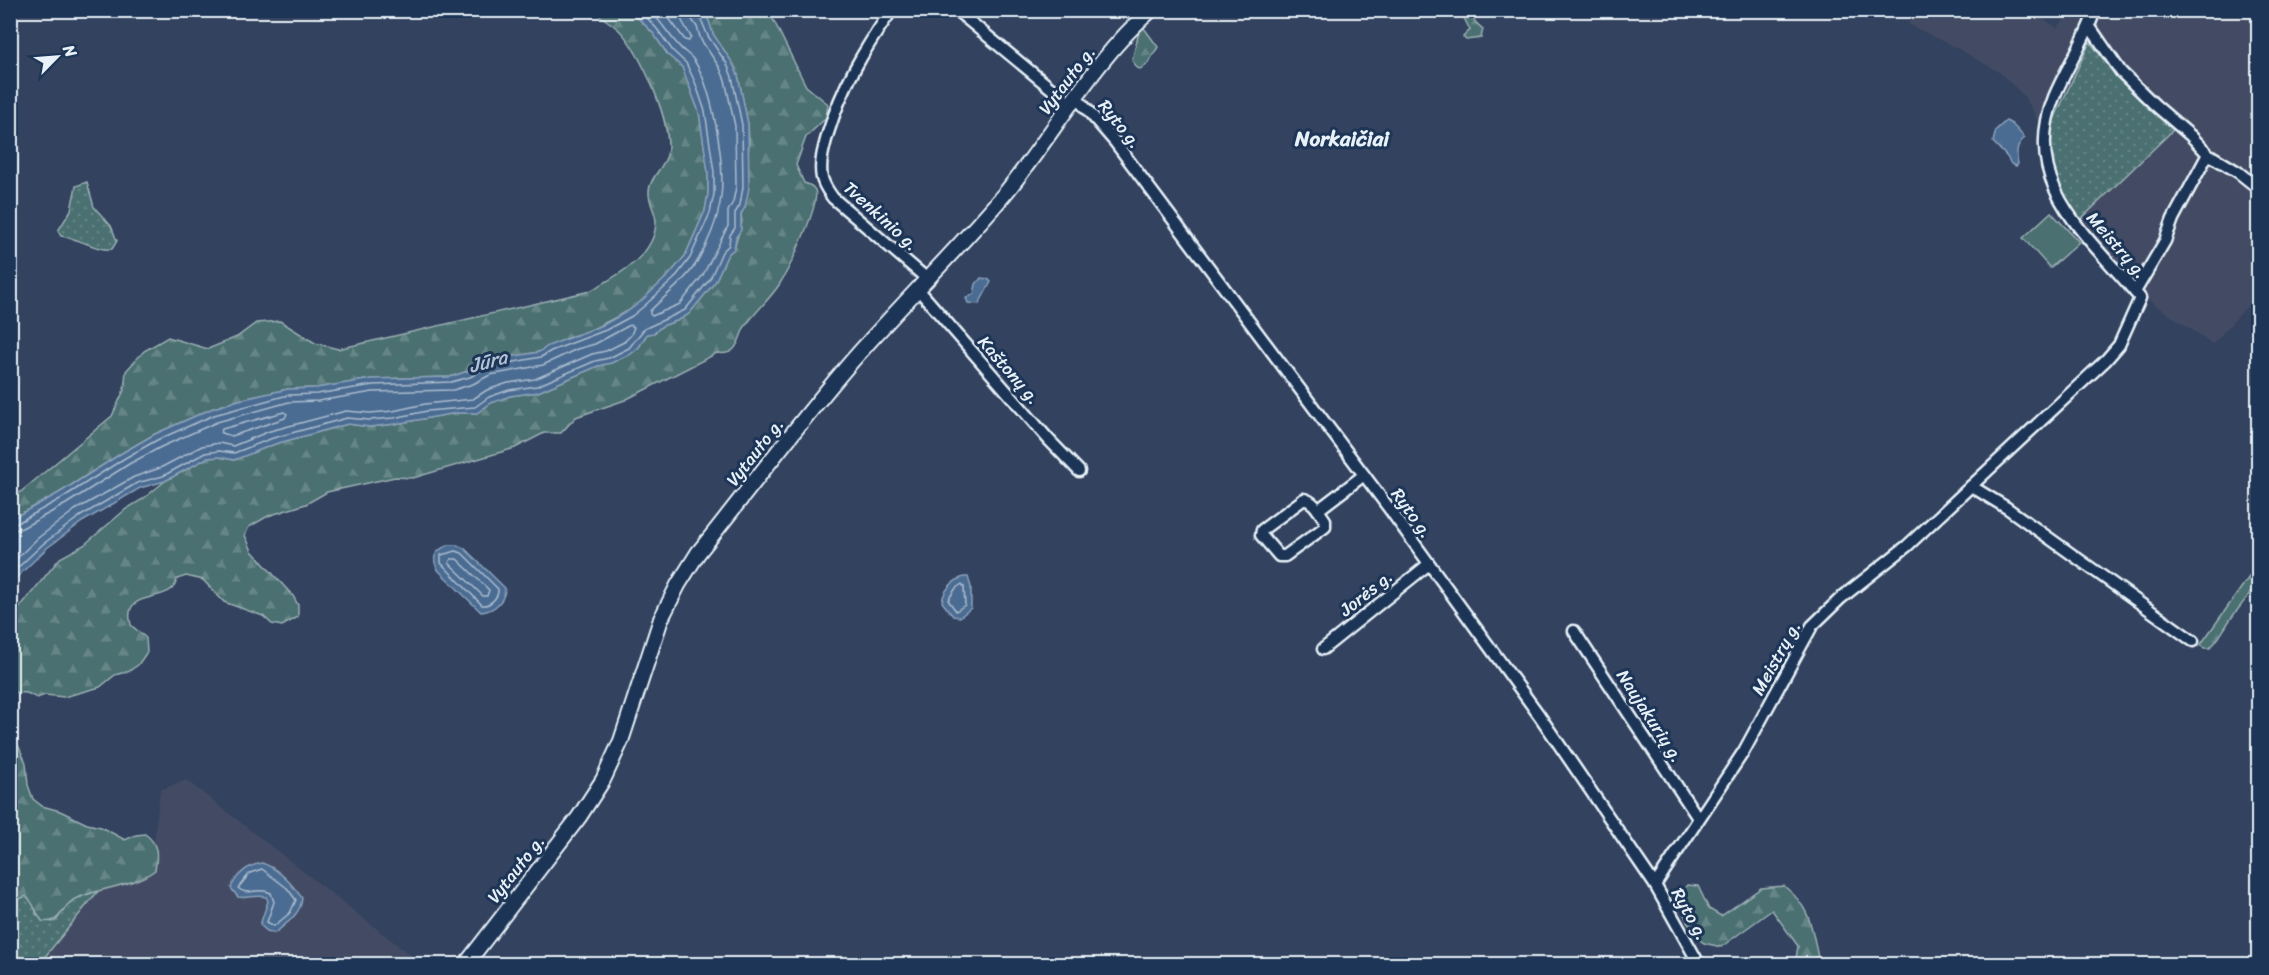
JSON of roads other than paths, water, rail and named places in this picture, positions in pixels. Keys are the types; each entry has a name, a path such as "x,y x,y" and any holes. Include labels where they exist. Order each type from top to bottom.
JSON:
{"main road":[{"name":"Vytauto g.","path":"466,964 579,817 603,780 621,741 656,629 687,569 820,399 921,283 1006,191 1073,100 1125,35 1151,10"}],"street":[{"name":"Tvenkinio g.","path":"892,10 863,53 840,98 825,144 821,172 824,184 833,198 921,283"},
{"name":"Ryto g.","path":"956,10 1073,100 1115,142 1364,475 1539,716 1655,885 1699,964"},
{"name":"Meistrų g.","path":"1655,885 1744,751 1812,626 1841,598 1907,546 2106,360 2119,345 2140,298 2059,201 2048,172 2044,142 2048,114 2055,95 2090,27 2095,10"},
{"path":"2090,27 2121,72 2192,136 2208,154 2259,188"},
{"path":"2135,292 2165,241 2173,219 2208,154"},
{"name":"Kaštonų g.","path":"921,283 986,370 1048,440 1079,471"},
{"path":"1318,510 1364,475"},
{"path":"1971,486 2007,508 2193,641"},
{"path":"1304,499 1309,500 1318,510 1325,520 1325,526 1285,556 1279,556 1261,535 1262,530 1304,499"},
{"name":"Jorės g.","path":"1323,649 1429,564"},
{"name":"Naujakurių g.","path":"1574,631 1698,818"}],"water":[{"name":"Jūra","path":"631,11 702,11 738,75 748,124 749,188 741,214 741,230 736,237 734,249 728,254 715,282 689,314 662,326 654,333 647,334 632,353 611,363 598,366 538,392 510,396 491,403 477,413 456,413 370,427 348,424 275,444 234,460 219,457 207,458 165,481 140,488 82,522 47,548 11,583 11,519 59,493 155,434 211,409 288,389 316,388 372,379 450,377 468,371 486,361 539,352 548,346 603,325 639,303 669,275 685,256 705,211 708,172 699,112 682,67 668,55 653,33"},
{"path":"2006,121 2025,138 2018,146 2016,166 2011,164 1993,142 1996,130"},
{"path":"981,278 991,282 979,304 968,303 966,298 974,294 976,284"},
{"path":"449,545 464,548 505,588 501,601 494,607 481,612 439,571 435,555 440,549"},
{"path":"968,577 971,587 971,608 960,617 953,616 942,602 943,598 952,583"},
{"path":"262,863 284,877 302,898 296,913 275,933 267,931 260,925 268,901 266,897 238,897 231,888 243,871"}],"district":[{"name":"Norkaičiai","path":"1342,139"}]}
